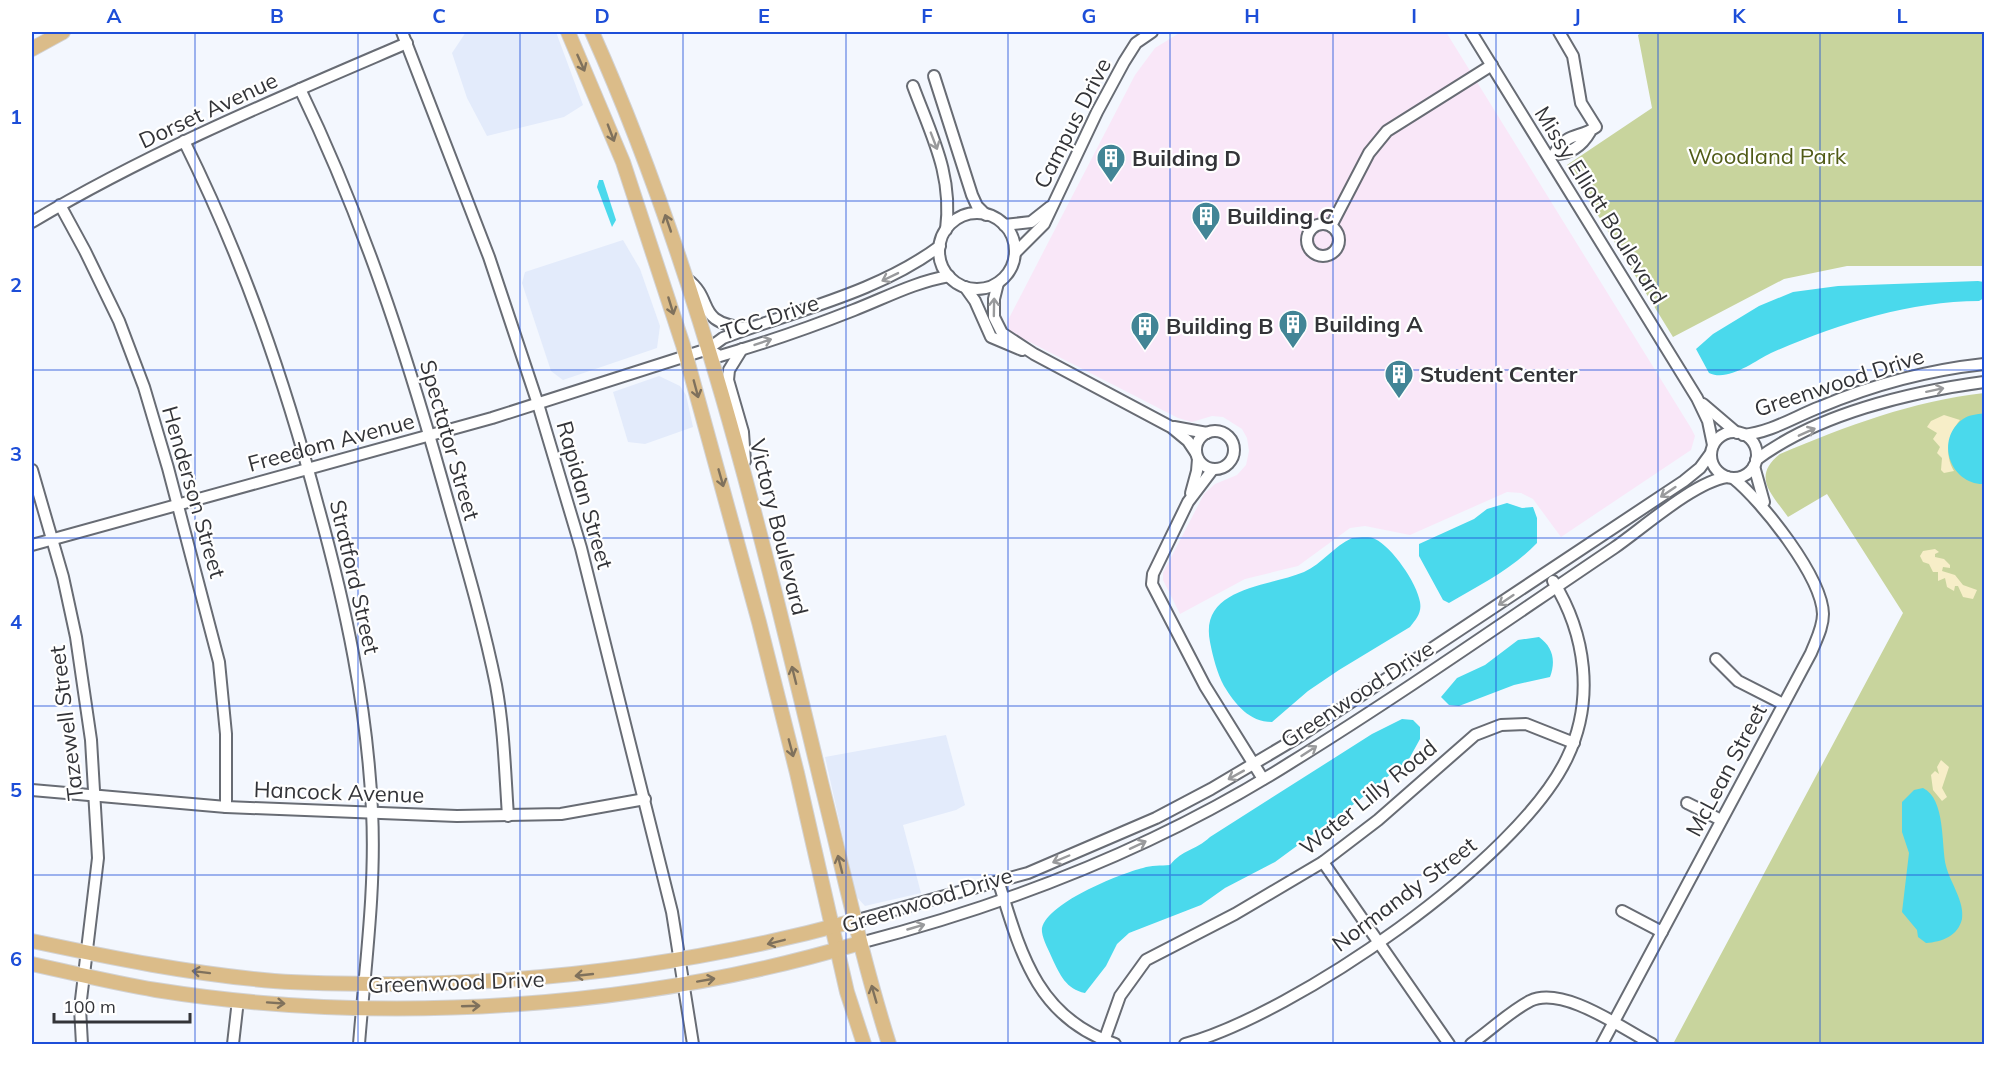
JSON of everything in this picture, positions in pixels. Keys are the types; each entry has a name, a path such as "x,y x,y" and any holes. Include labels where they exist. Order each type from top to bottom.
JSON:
{"main road":[{"path":"32,49 63,32"},
{"name":"Victory Boulevard","path":"568,32 623,162 687,356 759,622 832,927 864,1044"},
{"name":"Victory Boulevard","path":"592,32 630,117 687,279 708,350 747,485 854,921 889,1044"},
{"name":"Greenwood Drive","path":"32,941 173,969 242,978 364,984 512,981 599,973 681,961 773,943 854,921"},
{"name":"Greenwood Drive","path":"32,964 157,990 238,1000 362,1007 511,1004 684,984 753,971 860,943"}],"street":[{"name":"Rapidan Street","path":"402,32 482,237 538,404 599,613 645,799 681,961 693,1044"},
{"name":"Campus Drive","path":"1015,253 1044,224 1050,207 1064,186 1097,112 1124,62 1136,43 1152,32"},
{"name":"Missy Elliott Boulevard","path":"1471,32 1551,156 1697,398 1708,421 1712,449"},
{"path":"1551,156 1560,143 1577,133 1593,130 1581,103 1573,56 1564,33"},
{"name":"Dorset Avenue","path":"32,222 60,205 184,141 407,44"},
{"path":"1330,226 1369,153 1387,131 1492,65"},
{"path":"934,76 977,206 986,215 1004,225 1014,241 1015,253 1007,275 998,283 981,289 964,287"},
{"path":"913,86 946,174 950,203 946,230 940,246 943,268 949,276 964,287 975,301 991,337 1034,354"},
{"name":"Spectator Street","path":"300,89 365,236 398,329 430,436 492,666 502,728 508,816"},
{"name":"Stratford Street","path":"184,141 230,238 255,300 309,469 348,622 359,677 372,812 370,904 359,1044"},
{"name":"Henderson Street","path":"60,205 90,260 119,321 144,387 177,504 219,662 226,734 226,807"},
{"name":"Campus Drive","path":"1004,225 1031,222 1050,207"},
{"path":"946,230 955,221 967,215 986,215"},
{"name":"TCC Drive","path":"940,246 922,260 880,282 749,328 715,342 708,350 720,356 854,310 906,286 949,276"},
{"path":"687,279 699,288 705,309 715,319 728,326 749,328"},
{"path":"998,283 994,299 994,317 1002,333 1034,354 1171,427 1188,441 1197,456 1213,469"},
{"path":"742,349 732,364 728,380 743,432 747,485"},
{"name":"Freedom Avenue","path":"32,545 430,436 708,350"},
{"name":"Greenwood Drive","path":"1740,434 1770,430 1820,406 1872,389 1939,371 1984,364"},
{"name":"Greenwood Drive","path":"1755,463 1806,432 1876,405 1984,382"},
{"name":"Missy Elliott Boulevard","path":"1697,398 1740,434"},
{"path":"1171,427 1225,433 1233,443 1235,450 1234,456 1226,467 1213,469 1188,502"},
{"path":"1207,432 1198,441 1197,471 1188,502 1153,574 1152,584 1205,686 1263,779"},
{"path":"1740,434 1754,445 1755,463 1747,474 1730,478 1714,468 1712,449 1721,436 1740,434"},
{"name":"Greenwood Drive","path":"854,921 999,883 1028,873 1156,818 1254,765 1684,481 1700,468 1712,449"},
{"name":"McLean Street","path":"1602,1044 1820,632 1822,601 1811,578 1769,513 1761,495 1755,463"},
{"name":"Tazewell Street","path":"32,470 53,539 78,649 91,740 98,858 89,953 80,1008 81,1044"},
{"name":"Greenwood Drive","path":"860,943 1005,900 1114,857 1181,825 1263,779 1556,587 1701,486 1715,479 1730,478"},
{"name":"McLean Street","path":"1730,478 1769,513"},
{"name":"Normandy Street","path":"1185,1044 1276,1005 1315,983 1379,941 1438,898 1503,842 1549,789 1574,742 1583,699 1583,659 1573,622 1547,572"},
{"path":"1716,659 1738,681 1783,704"},
{"name":"Water Lilly Road","path":"1110,1043 1120,996 1146,960 1235,914 1323,862 1378,820 1475,735 1512,723 1526,724 1574,742"},
{"name":"Hancock Avenue","path":"32,790 226,807 508,816 561,814 645,799"},
{"path":"1687,803 1721,820"},
{"path":"1323,862 1449,1044"},
{"path":"999,883 1029,968 1049,1002 1071,1024 1110,1043"},
{"path":"1622,910 1662,932"},
{"path":"1471,1044 1515,1010 1539,998 1549,997 1568,1001 1652,1044"},
{"path":"233,1044 238,1000"}],"shaded area":[{"path":"466,32 556,32 583,105 564,117 487,136 467,98 452,53"},
{"path":"1181,32 1446,32 1691,428 1695,436 1691,450 1561,537 1533,499 1521,493 1507,492 1410,535 1365,526 1350,528 1298,566 1245,579 1180,614 1163,580 1163,573 1204,494 1215,484 1237,475 1246,465 1249,451 1247,438 1242,429 1223,417 1212,416 1192,422 1178,418 1010,332 1007,322 1135,75 1155,48"},
{"path":"623,240 640,269 660,326 657,348 563,380 551,371 522,283 525,272"},
{"path":"659,376 680,386 686,395 693,427 645,444 628,442 613,392"},
{"path":"946,735 965,805 956,810 903,825 921,893 865,906 856,896 825,757"}],"green space":[{"name":"Woodland Park","path":"1642,32 1984,32 1984,266 1847,266 1784,279 1673,337 1567,165 1652,108 1638,35"},
{"path":"1984,393 1984,1044 1673,1044 1903,613 1827,494 1788,517 1767,486 1767,470 1771,462 1780,454 1880,416 1931,402"}],"sand":[{"path":"1944,415 1960,420 1950,438 1948,451 1954,471 1944,473 1941,470 1942,458 1937,453 1940,447 1933,439 1937,433 1927,427 1931,421"},
{"path":"1935,549 1939,552 1935,554 1935,557 1944,559 1950,565 1950,568 1943,567 1942,571 1955,575 1963,585 1977,590 1973,599 1963,597 1958,586 1955,586 1954,591 1947,587 1945,578 1938,581 1938,572 1933,572 1929,564 1923,562 1920,556 1923,551"},
{"path":"1941,760 1949,767 1942,788 1947,797 1942,801 1933,790 1931,775 1935,771 1939,774 1937,767"}],"water":[{"path":"599,180 603,180 616,220 612,227 597,187"},
{"path":"1984,282 1984,298 1979,301 1926,305 1873,316 1795,343 1724,375 1709,373 1696,349 1713,334 1759,306 1793,292 1838,286"},
{"path":"1984,413 1984,484 1972,482 1963,477 1950,460 1948,449 1949,438 1954,428 1963,419"},
{"path":"1507,503 1522,508 1533,507 1537,518 1537,543 1517,561 1484,583 1449,603 1443,600 1419,556 1419,544 1474,519 1487,509"},
{"path":"1352,538 1375,539 1396,557 1418,594 1420,609 1418,616 1410,627 1308,691 1272,722 1256,719 1244,711 1233,699 1217,670 1210,642 1209,624 1215,610 1225,600 1239,592 1304,572"},
{"path":"1539,637 1547,645 1552,655 1553,665 1550,677 1514,685 1459,706 1449,705 1441,697 1457,678 1485,665 1518,640"},
{"path":"1402,719 1413,720 1420,727 1420,739 1409,759 1358,801 1275,862 1225,888 1201,905 1129,933 1117,944 1106,966 1085,993 1068,985 1064,980 1042,932 1045,922 1053,912 1083,892 1118,876 1146,867 1170,865 1180,856 1372,734"},
{"path":"1923,788 1936,802 1946,866 1962,912 1960,925 1953,934 1938,941 1926,943 1918,937 1917,930 1902,912 1909,853 1902,832 1902,802 1914,790"}],"place":[{"name":"Building D","path":"1111,184"},
{"name":"Building C","path":"1206,242"},
{"name":"Building A","path":"1293,350"},
{"name":"Building B","path":"1145,352"},
{"name":"Student Center","path":"1399,400"}]}
